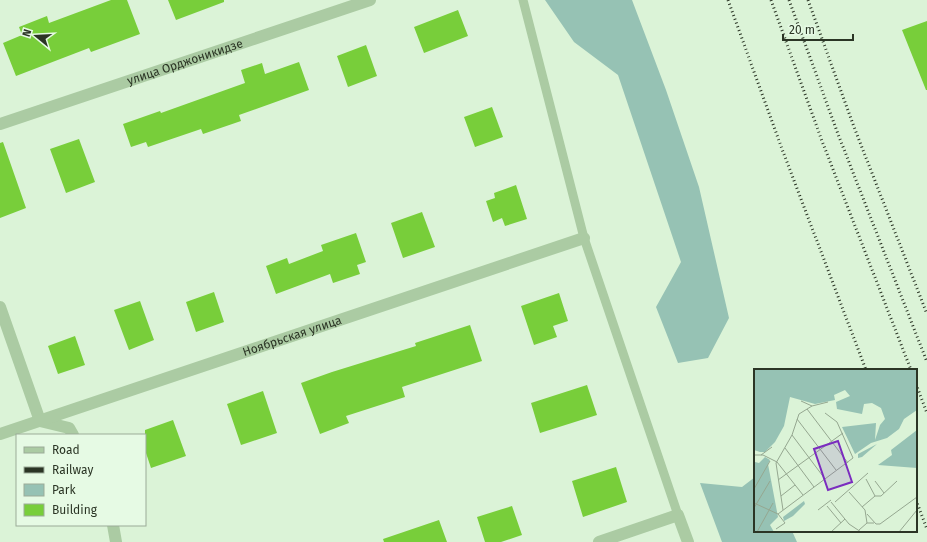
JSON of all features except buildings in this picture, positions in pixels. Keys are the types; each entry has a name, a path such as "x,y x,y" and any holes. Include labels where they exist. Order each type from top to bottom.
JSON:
{"street":[{"name":"улица Орджоникидзе","path":"0,124 370,0"},
{"name":"Ноябрьская улица","path":"0,434 584,238"},
{"path":"0,307 40,421 69,428 72,434"},
{"path":"599,542 678,514 688,542"},
{"path":"113,526 116,542"}],"lane":[{"path":"523,0 584,238 678,514"}],"green space":[{"path":"545,0 632,0 666,90 699,187 729,318 708,358 678,363 656,307 681,262 618,75 574,42"},
{"path":"754,478 754,532 792,532 797,542 722,542 700,483 742,487"}],"railway":[{"path":"728,0 782,149 866,369"},
{"path":"771,0 822,141 911,369"},
{"path":"789,0 838,134 927,362"},
{"path":"808,0 854,127 927,314"},
{"path":"917,387 927,413"},
{"path":"917,503 927,529"}]}
